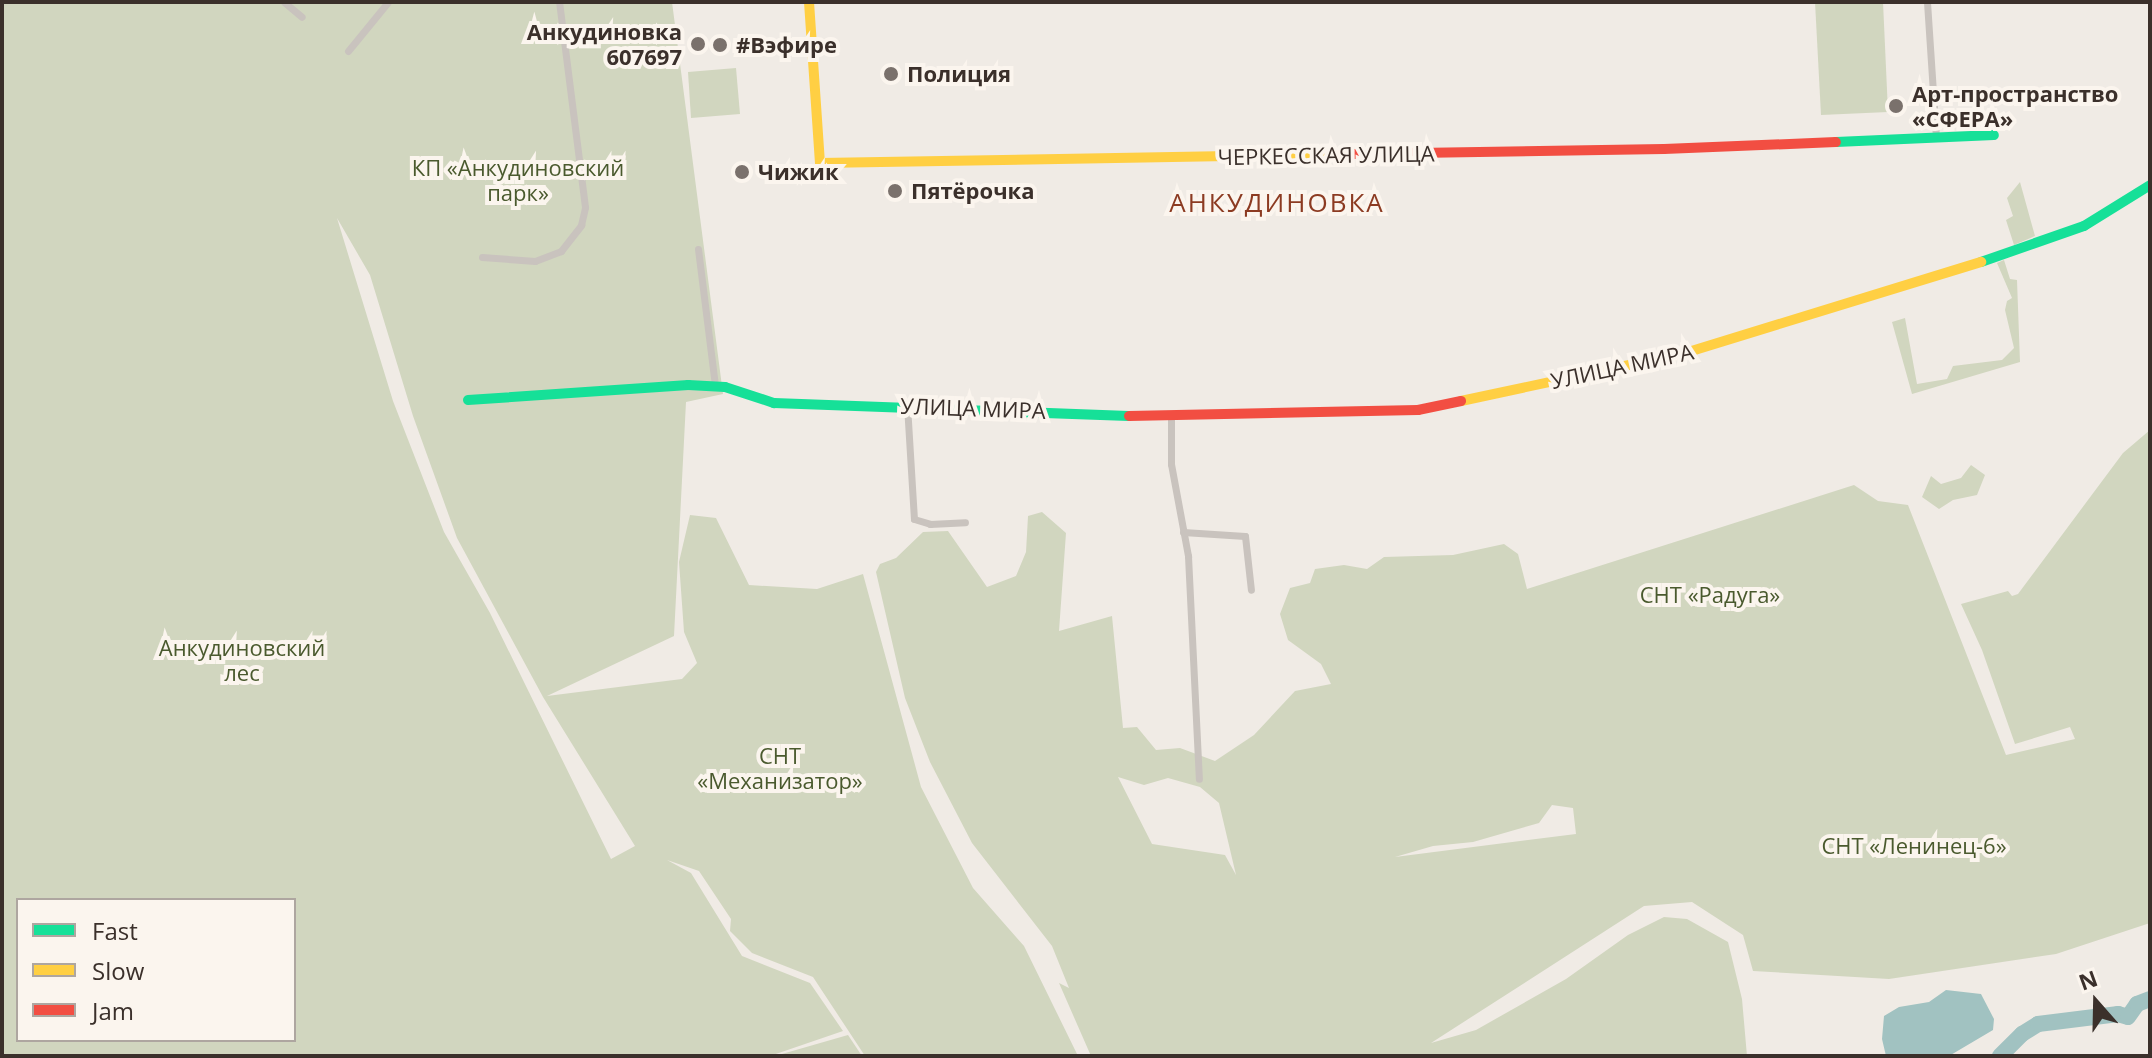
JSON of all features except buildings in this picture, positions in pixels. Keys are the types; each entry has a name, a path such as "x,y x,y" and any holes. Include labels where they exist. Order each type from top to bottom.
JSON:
{"street":[{"path":"284,2 302,17"},
{"path":"348,51 388,2"},
{"path":"482,257 535,261 561,251 581,225 585,207 559,2"},
{"name":"ЧЕРКЕССКАЯ УЛИЦА","path":"809,2 820,163 1664,149 1994,135"},
{"path":"1927,2 1936,136"},
{"name":"УЛИЦА МИРА","path":"468,400 715,386 774,403 907,405 1171,417 1418,410 1491,396 1745,336 2058,237 2084,226 2150,185"},
{"path":"698,249 715,386"},
{"path":"907,405 914,519 930,524 965,522"},
{"path":"1171,417 1171,464 1183,532 1192,615 1199,779"},
{"path":"1183,532 1245,536 1251,590"}],"green space":[{"path":"2,2 672,2 723,394 686,402 674,636 547,696 682,679 697,663 684,632 679,562 690,515 716,518 749,585 817,589 863,574 921,787 973,888 1024,946 1078,1056 865,1056 813,977 752,953 730,931 731,919 699,871 667,860 691,873 742,956 810,983 843,1031 770,1056 2,1056","holes":["337,218 370,275 413,416 457,538 543,697 635,846 611,859 490,613 444,532 393,401"]},
{"path":"1815,2 1883,2 1888,112 1821,115"},
{"path":"736,68 740,114 691,118 688,72"},
{"path":"2020,182 2035,236 2014,245 2006,220 2013,216 2007,198"},
{"path":"2004,260 2010,279 2017,280 2020,362 1912,394 1892,322 1905,318 1917,384 1947,379 1953,366 2002,360 2014,348 2005,310 2007,301 2012,298 1997,263"},
{"path":"2150,430 2150,923 2056,954 1889,979 1753,971 1743,935 1692,902 1644,906 1431,1043 1476,1030 1566,979 1628,935 1664,917 1687,919 1728,942 1742,999 1747,1056 1091,1056 1059,983 1069,988 1052,946 972,843 930,762 905,698 876,572 880,564 896,558 923,532 948,531 987,587 1016,576 1026,552 1028,516 1042,512 1066,533 1059,631 1112,616 1123,728 1137,727 1156,750 1180,748 1215,761 1254,735 1295,691 1331,684 1321,664 1288,640 1280,614 1290,588 1310,583 1315,569 1344,565 1367,569 1384,557 1453,555 1504,544 1518,554 1527,589 1854,485 1878,501 1908,505 2006,755 2075,739 2070,727 2015,744 1982,650 1961,604 2008,591 2012,596 2018,594 2123,453","holes":["1118,777 1144,785 1168,778 1200,787 1219,803 1236,875 1225,855 1152,844","1552,805 1573,808 1576,834 1395,857 1433,846 1473,842 1539,823"]},
{"path":"1971,465 1985,475 1977,495 1953,500 1939,509 1922,497 1931,476 1941,484 1961,478"},
{"path":"848,1035 862,1056 775,1056"}],"water":[{"path":"1946,990 1981,994 1994,1019 1993,1030 1949,1056 1886,1056 1882,1039 1884,1016 1899,1007 1929,1002"}],"waterway":[{"path":"2000,1056 2022,1034 2038,1024 2118,1014 2128,1017 2137,1004 2150,999"}],"traffic: fast":[{"path":"1836,142 1994,135"},
{"path":"1981,262 2084,226 2150,185"},
{"path":"468,400 688,385 725,387 774,403 1129,416"}],"traffic: slow":[{"path":"809,2 820,163 1353,154"},
{"path":"1461,401 1685,353 1981,262"}],"traffic: jam":[{"path":"1353,154 1664,149 1836,142"},
{"path":"1129,416 1418,410 1461,401"}],"place":[{"name":"Анкудиновка 607697","path":"698,44"},
{"name":"#Вэфире","path":"720,45"},
{"name":"Полиция","path":"891,74"},
{"name":"Арт-пространство «СФЕРА»","path":"1896,106"},
{"name":"Чижик","path":"742,172"},
{"name":"Пятёрочка","path":"895,191"}],"district":[{"name":"АНКУДИНОВКА","path":"1277,203"}],"park label":[{"name":"КП «Анкудиновский парк»","path":"518,180"},
{"name":"СНТ «Радуга»","path":"1710,595"},
{"name":"Анкудиновский лес","path":"242,660"},
{"name":"СНТ «Механизатор»","path":"780,768"},
{"name":"СНТ «Ленинец-6»","path":"1914,846"}]}
